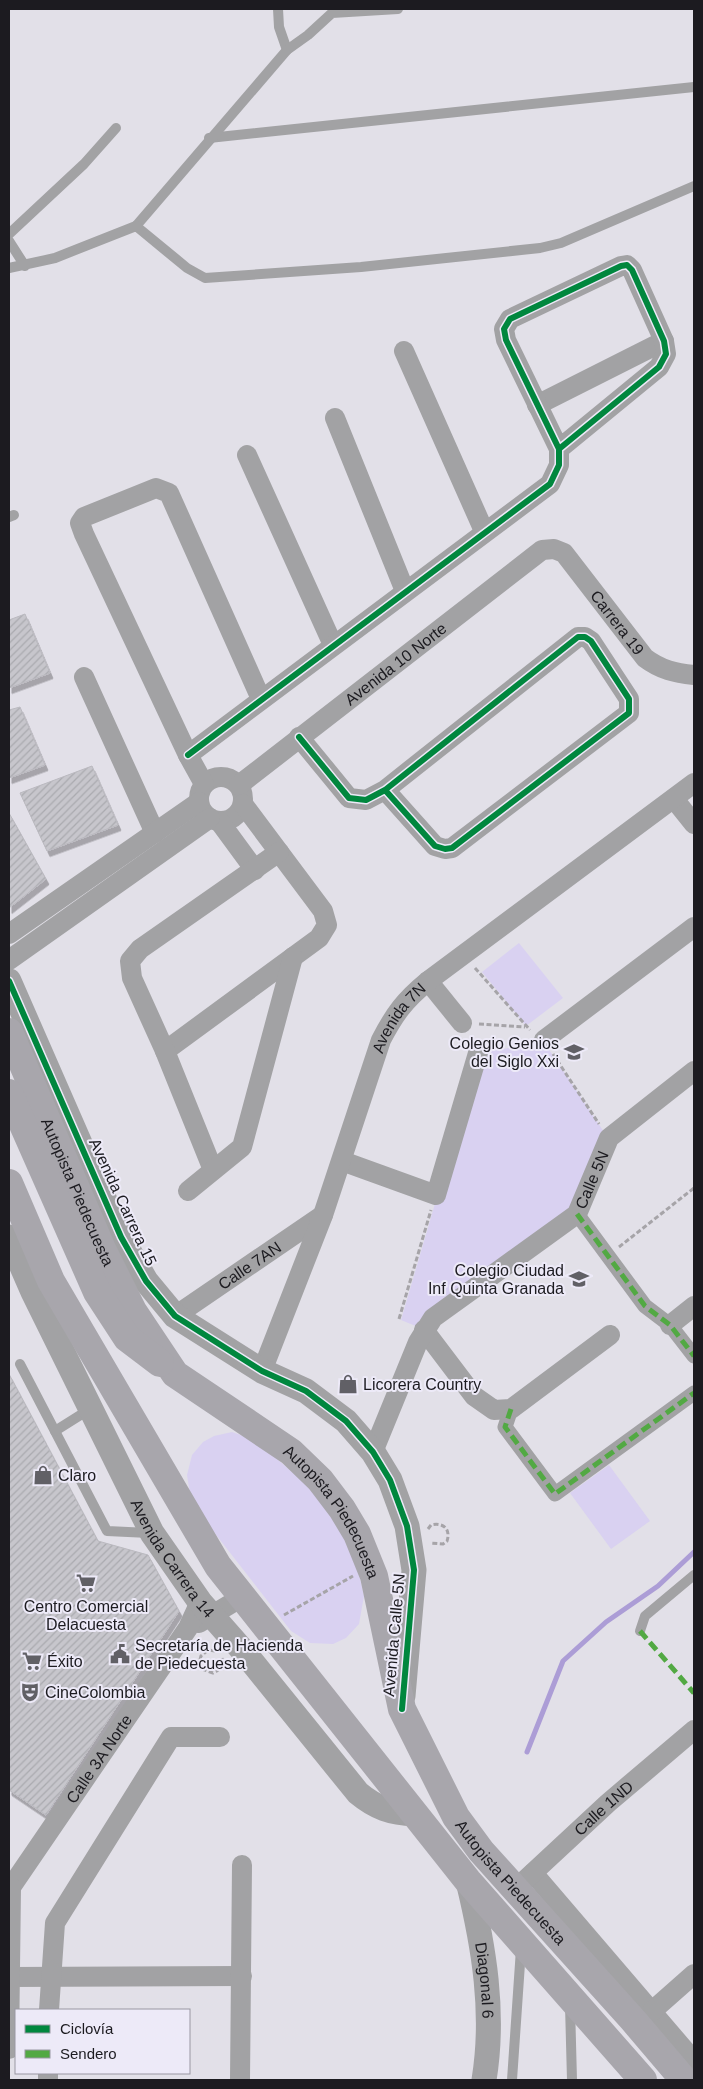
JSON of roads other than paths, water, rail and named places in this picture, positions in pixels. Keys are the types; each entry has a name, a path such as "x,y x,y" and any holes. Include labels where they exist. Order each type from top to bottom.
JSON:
{"highway":[{"name":"Autopista Piedecuesta","path":"9,1032 102,1249 133,1311 175,1374 292,1452 320,1480 342,1508 363,1547 374,1576 402,1709 456,1817 481,1851 524,1881 638,2026 684,2080"},
{"path":"9,1093 97,1292 113,1320 126,1338 175,1374"},
{"path":"9,1132 67,1262 110,1346 127,1411"},
{"name":"Autopista Piedecuesta","path":"9,1183 51,1281 218,1566 468,1881 642,2080"}],"street":[{"path":"188,755 550,484 560,465 560,449 537,406 506,340 504,329 510,318 621,266 627,265 632,270 664,342 666,354 659,367 560,449"},
{"path":"537,406 664,342"},
{"path":"404,350 484,532"},
{"path":"335,418 405,591"},
{"path":"247,455 333,645"},
{"path":"255,870 208,806 188,755 84,534 80,523 84,517 156,488 169,493 262,699"},
{"name":"Carrera 19","path":"554,549 564,553 645,658 657,667 674,672 694,674"},
{"name":"Avenida 10 Norte","path":"239,785 299,736 542,550 554,549"},
{"path":"299,736 349,798 366,800 385,790 578,637 585,637 591,641 629,699 629,713 452,848 445,849 435,846 385,790"},
{"path":"84,677 154,832"},
{"path":"9,960 208,806 212,778 222,776 231,778 239,785 243,794 243,804 238,814 230,820 208,806"},
{"name":"Avenida 7N","path":"262,1371 323,1215 382,1040 393,1017 405,1000 694,783"},
{"path":"674,798 694,824"},
{"path":"165,1051 320,938 327,925 323,911 243,804"},
{"path":"9,934 154,832 208,806"},
{"path":"213,1170 165,1051 132,978 130,961 140,949 279,852"},
{"path":"544,1040 694,927"},
{"path":"188,1191 242,1147 293,957"},
{"name":"Avenida Carrera 15","path":"9,981 121,1237 146,1281 176,1316 262,1371 306,1391 346,1421 373,1452"},
{"path":"428,982 462,1023"},
{"path":"342,1161 436,1195 478,1053"},
{"name":"Calle 5N","path":"373,1452 424,1330 433,1318 577,1214 609,1138 694,1070"},
{"path":"577,1214 646,1306 670,1325 694,1356"},
{"name":"Calle 7AN","path":"176,1316 323,1215"},
{"name":"Avenida Carrera 14","path":"9,1237 33,1292 152,1534 206,1609 244,1652 358,1793 373,1805 394,1813 415,1814"},
{"path":"670,1325 694,1306"},
{"path":"424,1330 474,1396 494,1410 511,1409"},
{"path":"610,1335 511,1409 504,1427 555,1494 694,1393"},
{"name":"Avenida Calle 5N","path":"373,1452 390,1480 407,1526 414,1564 414,1583 402,1709"},
{"path":"206,1609 242,1597"},
{"name":"Calle 3A Norte","path":"10,1888 188,1628 206,1609"},
{"name":"Calle 1ND","path":"524,1881 608,1803 694,1730"},
{"path":"49,2009 55,1924 171,1737 220,1736"},
{"path":"240,2080 242,1864"},
{"name":"Diagonal 6","path":"468,1881 482,1936 488,1994 484,2080"},
{"path":"524,1881 651,2012 694,2061"},
{"path":"9,2049 10,1888"},
{"path":"651,2012 694,1974"},
{"path":"10,1977 242,1976"}],"lane":[{"path":"278,9 279,27 287,50"},
{"path":"9,268 56,258 136,226 209,138 287,50 308,35 330,11 398,9"},
{"path":"209,138 694,87"},
{"path":"9,234 84,164 116,128"},
{"path":"136,226 187,268 199,275 205,278 233,278 540,248 561,244 694,186"},
{"path":"9,241 25,266"},
{"path":"20,1364 107,1531 152,1534"},
{"path":"55,1431 91,1409"},
{"path":"640,1632 645,1616 694,1575"},
{"path":"512,2080 521,1940"},
{"path":"570,1996 572,2080"}],"waterway":[{"path":"527,1752 563,1661 606,1622 658,1586 694,1552"}],"place":[{"name":"Colegio Genios del Siglo Xxi","path":"574,1052"},
{"name":"Colegio Ciudad Inf Quinta Granada","path":"579,1279"},
{"name":"Licorera Country","path":"348,1384"},
{"name":"Claro","path":"43,1475"},
{"name":"Centro Comercial Delacuesta","path":"86,1583"},
{"name":"Secretaría de Hacienda de Piedecuesta","path":"120,1654"},
{"name":"Éxito","path":"32,1661"},
{"name":"CineColombia","path":"30,1692"}]}
